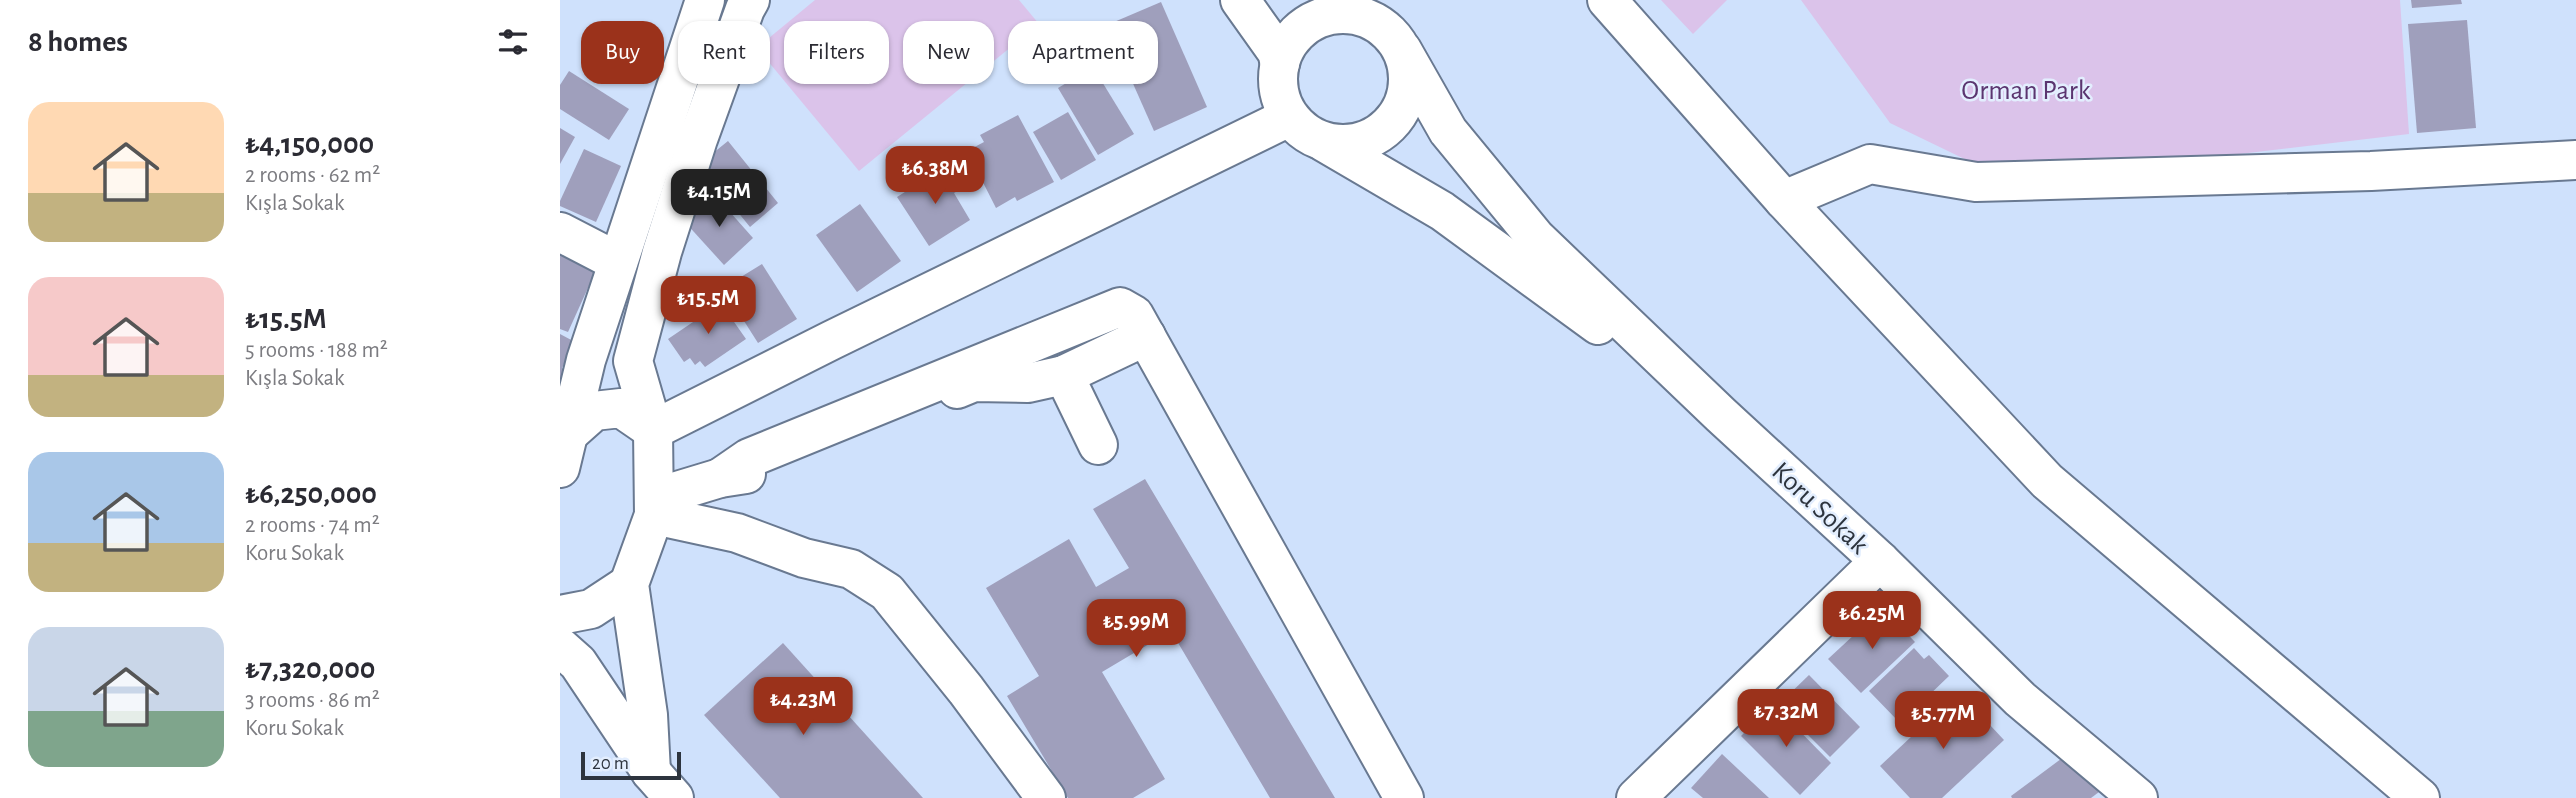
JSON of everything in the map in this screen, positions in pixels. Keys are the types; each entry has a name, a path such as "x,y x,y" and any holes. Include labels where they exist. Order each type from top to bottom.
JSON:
{"street":[{"path":"563,452 586,360 705,0"},
{"path":"663,785 648,715 629,584 654,506 653,430 633,360 662,252 698,139 750,0"},
{"path":"1240,0 1277,52 1280,64"},
{"path":"1607,0 1784,200 2047,481 2420,798"},
{"path":"1342,7 1371,20 1389,33 1402,50 1448,131 1536,238 1721,415 1442,211 1305,132 1289,117 1280,97 1277,76 1282,55 1293,37 1309,23 1342,7"},
{"path":"1324,142 1346,145 1366,140 1385,129 1399,113 1407,93 1408,71 1402,50"},
{"path":"653,430 831,340 1289,117"},
{"path":"1784,200 1870,164 1976,182 2371,171 2576,160"},
{"path":"560,232 618,262"},
{"path":"654,506 720,478 749,458 1120,307 1134,314 1404,798"},
{"path":"720,478 791,466 974,382 1028,383 1064,375 1146,335"},
{"path":"1064,375 1098,446"},
{"path":"563,452 594,411 621,408 653,430"},
{"name":"Koru Sokak","path":"1721,415 1880,561 2020,699 2138,798"},
{"path":"654,506 804,558 850,569 887,592 1046,798"},
{"path":"1636,798 1880,561"},
{"path":"560,615 591,609 629,584"},
{"path":"560,647 578,663 663,785"}],"green space":[{"path":"815,0 1019,0 1036,21 1008,21 1008,49 994,61 994,21 903,21 903,84 966,84 859,171 787,84 889,84 889,21 790,21"},
{"path":"1661,0 1727,0 1693,34"},
{"name":"Orman Park","path":"1801,0 2400,0 2409,134 2010,181 1890,123"},
{"path":"784,26 784,81 770,64 770,37"}],"building":[{"path":"2411,0 2461,0 2462,4 2412,8"},
{"path":"1161,2 1207,107 1154,131 1133,84 1158,84 1158,21 1116,21"},
{"path":"2467,20 2476,128 2417,133 2408,24"},
{"path":"569,71 581,79 581,84 590,84 629,109 609,140 560,109 560,85"},
{"path":"1065,84 1103,84 1134,134 1098,155 1058,88"},
{"path":"1068,112 1096,160 1061,180 1033,132"},
{"path":"1018,115 1054,182 1017,201 1015,197 996,208 967,151 984,142 980,135"},
{"path":"560,128 575,137 560,164"},
{"path":"728,141 778,203 750,227 710,178 713,176 702,162"},
{"path":"584,149 621,166 596,222 560,206"},
{"path":"946,166 961,189 954,193 970,220 929,246 897,197"},
{"path":"714,194 753,238 724,265 684,221"},
{"path":"860,204 901,261 857,292 816,235"},
{"path":"560,251 597,268 568,332 560,329"},
{"path":"762,264 797,319 758,343 723,288"},
{"path":"718,299 746,339 705,367 700,361 695,365 690,358 684,362 668,339 696,320 693,317"},
{"path":"560,334 575,342 562,368 565,370 560,380"},
{"path":"1145,479 1335,798 1270,798 1171,631 1102,672 1165,779 1133,798 1068,798 1007,696 1039,676 986,588 1069,539 1096,587 1129,568 1093,509"},
{"path":"1883,608 1915,642 1861,693 1828,659"},
{"path":"783,643 923,798 780,798 704,715"},
{"path":"1914,648 1924,659 1929,655 1949,676 1900,723 1869,691"},
{"path":"1809,675 1860,727 1830,757 1778,705"},
{"path":"1959,692 2004,740 1942,798 1910,798 1880,766"},
{"path":"1773,704 1831,763 1800,795 1741,736"},
{"path":"2069,753 2099,792 2091,798 2012,798 2011,796"},
{"path":"1722,754 1769,798 1703,798 1691,788"}]}
